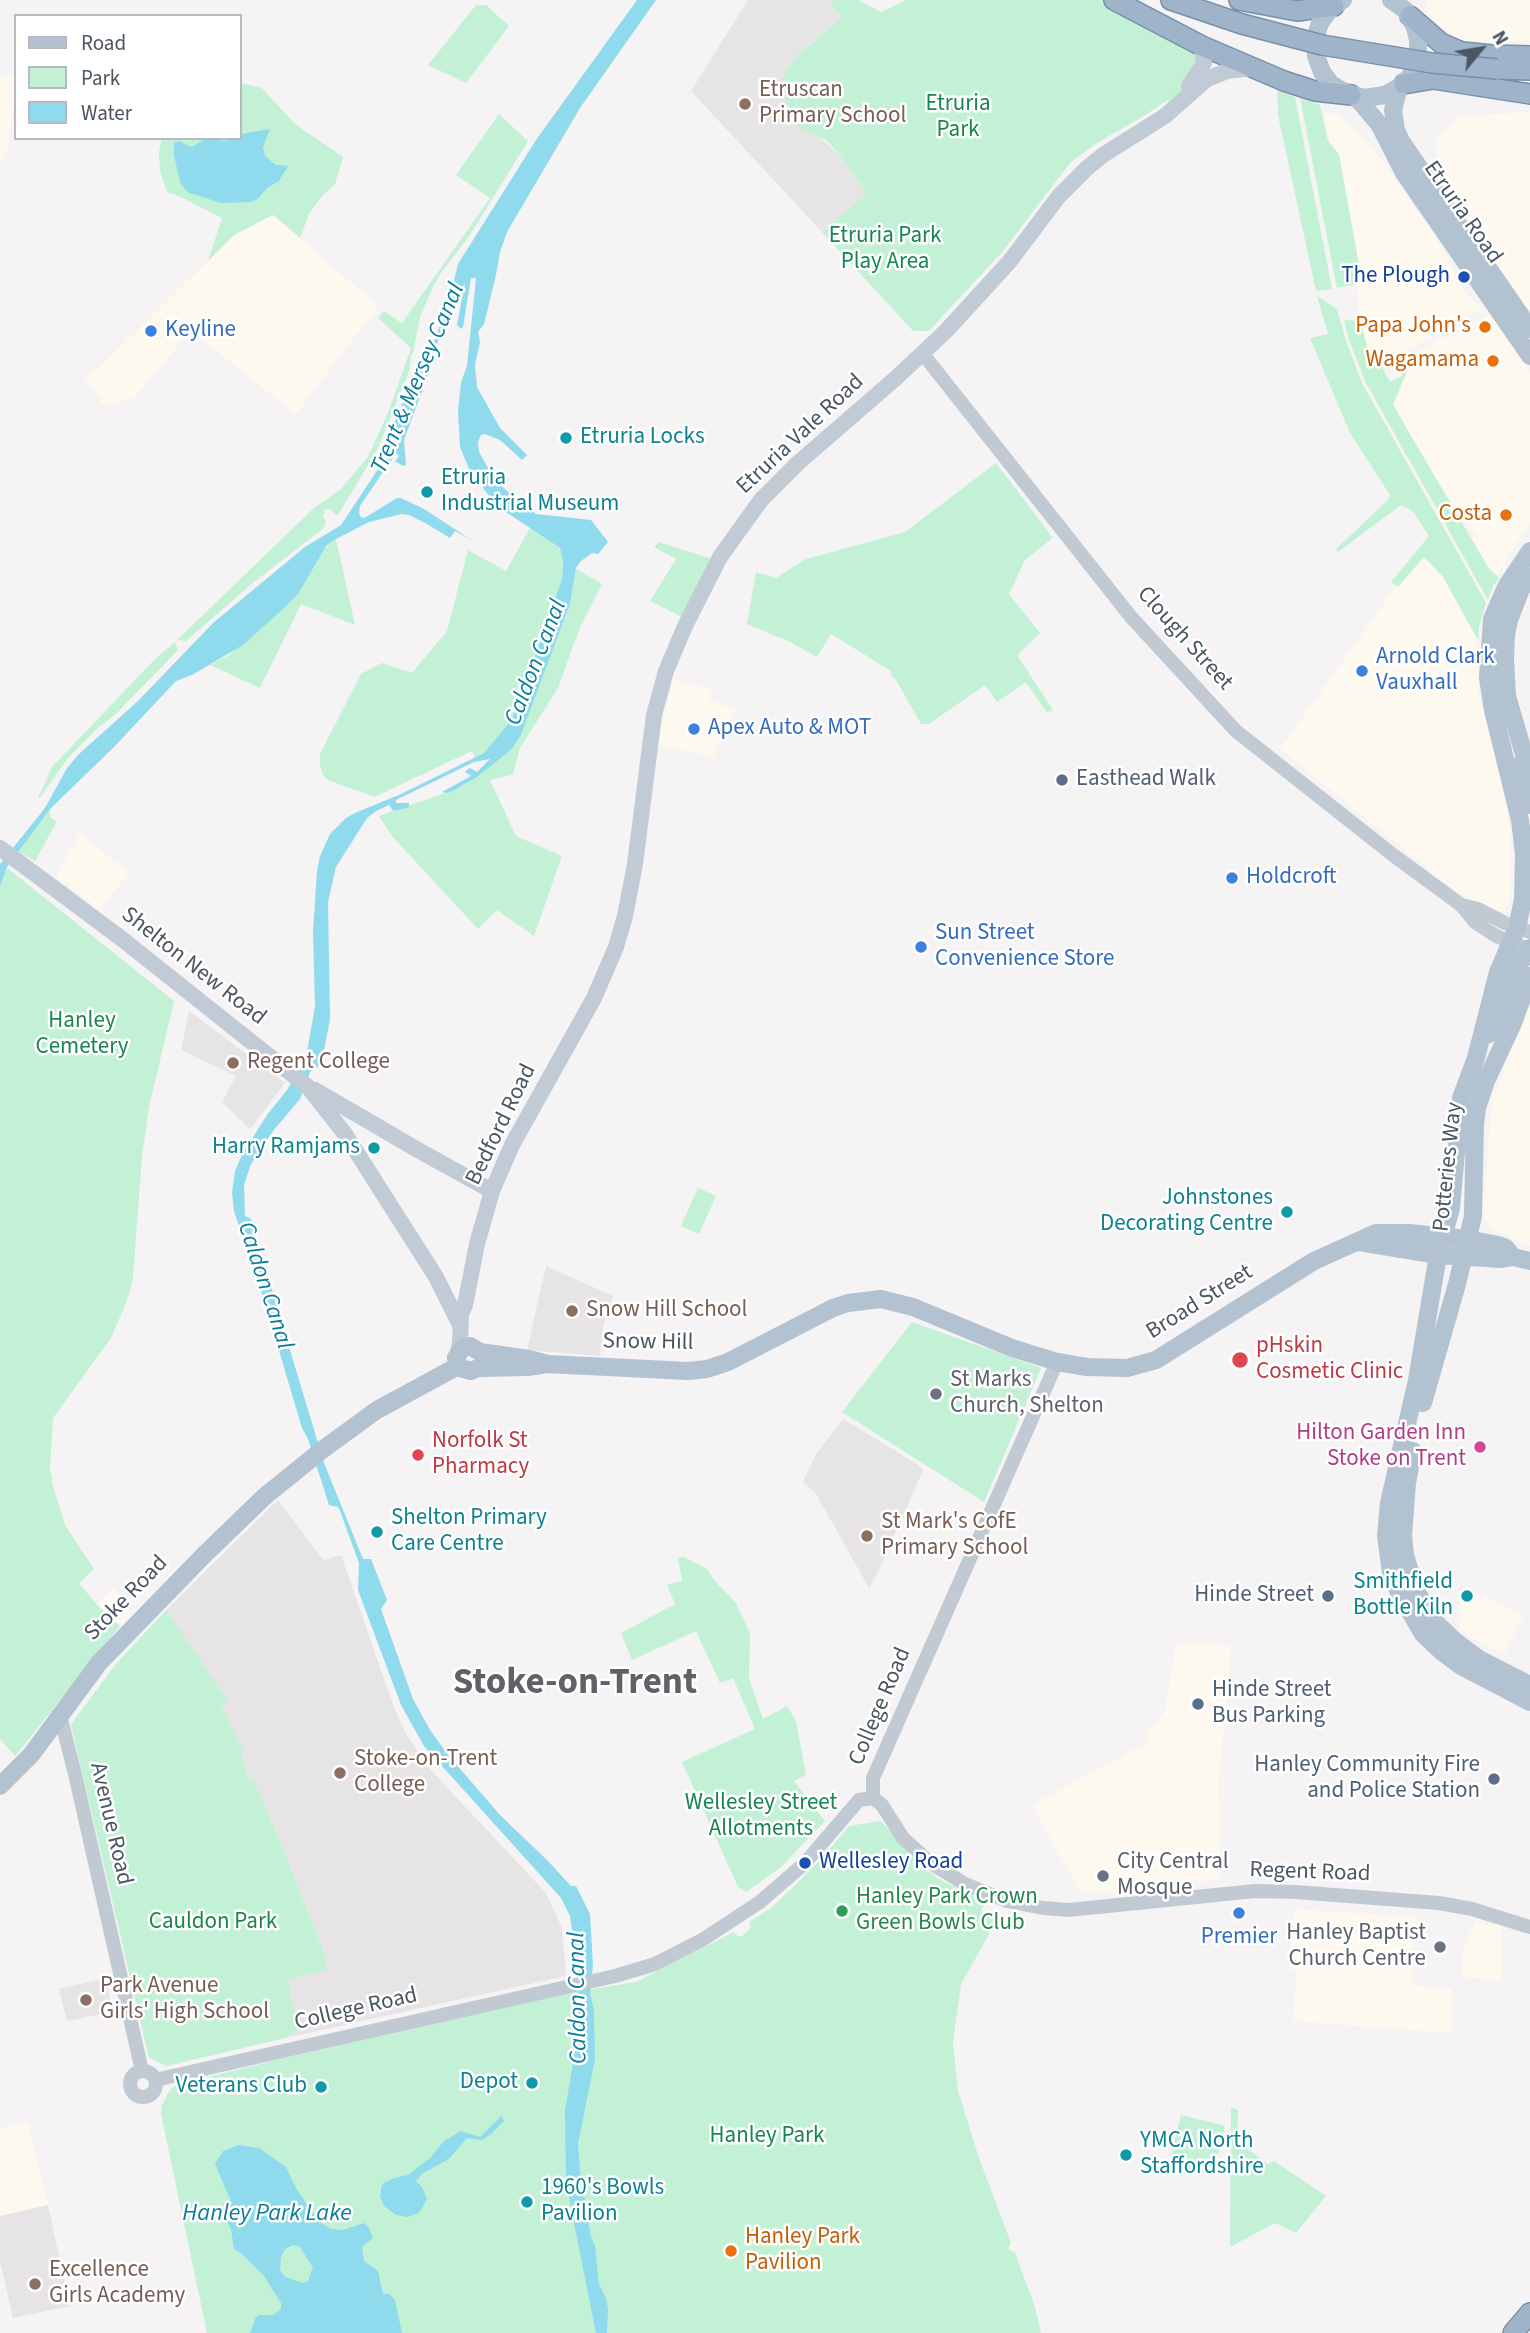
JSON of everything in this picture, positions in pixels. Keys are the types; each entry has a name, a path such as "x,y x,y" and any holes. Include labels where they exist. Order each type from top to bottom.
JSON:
{"highway":[{"path":"1114,0 1202,46 1254,68 1308,89 1353,96"},
{"path":"1171,0 1242,24 1322,45 1432,63 1530,70"},
{"path":"1239,0 1297,11 1339,2"},
{"path":"1407,10 1441,43 1462,52 1530,56"},
{"path":"1401,86 1433,79 1530,94"},
{"path":"1513,2333 1530,2313"}],"main road":[{"path":"1391,0 1407,10"},
{"name":"Etruria Road","path":"1339,2 1326,14 1315,39 1316,56 1322,72 1337,88 1353,96 1379,124 1404,173 1530,356"},
{"name":"Etruria Road","path":"1407,10 1417,34 1419,55 1414,69 1401,86 1393,110 1396,130 1530,329"},
{"path":"1173,108 1202,68 1202,46"},
{"name":"Etruria Vale Road","path":"566,1049 603,980 625,916 635,864 654,715 666,671 720,557 761,500 812,450 923,354 1010,261 1059,196 1087,168 1147,128 1214,76 1227,71 1254,68"},
{"path":"1353,96 1378,97 1401,86"},
{"path":"1476,1058 1505,1005 1525,938 1522,900 1524,854 1520,820 1488,678 1492,619 1501,596 1530,551"},
{"path":"1530,577 1514,604 1506,635 1507,696 1530,804"},
{"path":"1507,696 1530,775"},
{"name":"Shelton New Road","path":"0,849 122,939 308,1087 345,1134 436,1277 460,1325"},
{"name":"Potteries Way","path":"1525,938 1502,965 1476,1058 1461,1098 1451,1209 1438,1255 1417,1380 1389,1503 1386,1536 1391,1573 1408,1611 1423,1633 1461,1666 1530,1702"},
{"name":"Potteries Way","path":"1530,976 1513,1024 1486,1081 1477,1108 1473,1216 1421,1411 1411,1458 1403,1521 1405,1555 1416,1591 1427,1611 1438,1625 1479,1659 1530,1685"},
{"name":"Bedford Road","path":"470,1357 460,1342 461,1314 492,1191 512,1145 566,1049"},
{"path":"308,1087 492,1191"},
{"path":"345,1134 343,1126 346,1118 360,1116"},
{"name":"Broad Street","path":"859,1301 881,1299 913,1307 1012,1348 1058,1362 1087,1367 1127,1368 1156,1360 1314,1261 1376,1233 1467,1239 1498,1245 1522,1259"},
{"name":"Broad Street","path":"1359,1242 1438,1255 1522,1259"},
{"path":"436,1277 450,1290 468,1284"},
{"name":"Snow Hill","path":"470,1357 528,1367 547,1364 688,1371 707,1369 729,1362 833,1308 859,1301"},
{"name":"Bedford Road","path":"465,1305 475,1341 470,1357"},
{"name":"Stoke Road","path":"0,1786 31,1755 99,1662 264,1497 376,1410 470,1357"}],"street":[{"name":"Clough Street","path":"923,354 1131,617 1236,731 1461,905 1478,909 1525,938"},
{"name":"College Road","path":"155,2080 596,1980 655,1964 702,1940 760,1902 805,1863 859,1800 873,1798 873,1778 1058,1362"},
{"name":"Avenue Road","path":"60,1715 142,2071"},
{"name":"Avenue Road","path":"48,1731 69,1751"},
{"name":"Regent Road","path":"873,1798 882,1805 903,1838 933,1865 965,1884 1007,1901 1069,1910 1255,1891 1296,1892 1439,1903 1472,1909 1530,1927"},
{"path":"142,2071 155,2080 152,2093 147,2096 136,2095 130,2084 134,2075 142,2071"}],"shaded area":[{"name":"Etruscan Primary School","path":"748,0 834,0 830,6 843,16 803,50 786,70 815,134 839,154 867,193 822,232 691,91"},
{"path":"1425,0 1530,0 1530,41 1491,43 1457,39 1437,23 1428,11"},
{"path":"0,73 14,76 14,106 6,156 0,165"},
{"path":"1323,111 1338,115 1352,126 1377,154 1431,230 1458,281 1469,297 1483,309 1377,366 1368,350 1360,321 1356,282"},
{"path":"1530,112 1530,314 1499,269 1467,217 1450,182 1438,167 1436,139 1459,116"},
{"name":"Keyline","path":"273,215 378,306 296,414 191,331 134,398 107,406 100,403 101,400 85,377 99,368 234,235"},
{"path":"1492,313 1530,371 1530,524 1493,584 1467,541 1476,535 1418,453 1394,402 1417,353"},
{"path":"1427,543 1468,614 1466,620 1476,635 1479,695 1502,783 1510,832 1511,891 1509,905 1501,912 1458,893 1280,749"},
{"name":"Apex Auto & MOT","path":"673,680 712,689 709,699 735,711 712,759 695,752 657,747"},
{"path":"80,833 129,874 99,909 56,877"},
{"path":"1530,1007 1530,1246 1493,1230 1483,1217 1492,1099"},
{"name":"Regent College","path":"189,1011 285,1083 250,1129 222,1102 236,1076 181,1050"},
{"name":"Snow Hill School","path":"546,1266 613,1296 603,1326 600,1356 527,1350"},
{"name":"St Mark's CofE Primary School","path":"843,1419 923,1470 869,1588 815,1492 803,1482 816,1454"},
{"name":"Stoke-on-Trent College","path":"278,1500 323,1560 341,1555 393,1705 404,1730 427,1766 546,1893 562,1928 566,1976 285,2038 298,2031 288,1980 327,1970 324,1952 221,1705 227,1701 166,1610"},
{"path":"113,1588 130,1604 130,1616 120,1626 97,1605"},
{"path":"1469,1590 1524,1615 1505,1654 1468,1636 1467,1630 1460,1630 1460,1601 1463,1601 1462,1593"},
{"path":"1176,1642 1231,1646 1219,1779 1220,1879 1120,1892 1081,1894 1032,1805 1148,1742 1147,1733 1165,1711"},
{"path":"1294,1909 1415,1917 1411,1985 1453,1989 1452,2033 1293,2021 1297,1970 1289,1970"},
{"path":"1475,1922 1502,1926 1501,1980 1462,1977 1463,1951"},
{"name":"Park Avenue Girls' High School","path":"106,1978 113,2012 67,2021 59,1989"},
{"path":"27,2122 48,2205 0,2216 0,2128"},
{"name":"Excellence Girls Academy","path":"48,2205 70,2306 13,2318 0,2261 0,2216"}],"green space":[{"name":"Etruria Park","path":"834,0 858,0 881,12 906,0 1104,0 1191,48 1199,60 1173,108 1168,100 1071,162 1002,252 929,331 913,331 822,232 867,193 827,141 794,124 781,85 786,70 799,54 843,16 830,6"},
{"path":"476,5 486,5 509,26 466,83 428,65"},
{"path":"242,83 262,88 295,124 343,157 335,184 309,214 300,238 273,215 234,235 208,261 222,218 167,192 160,170 162,140 242,140"},
{"path":"1277,90 1295,97 1332,289 1316,291 1278,115"},
{"path":"1300,98 1320,105 1328,141 1339,154 1360,270 1357,284 1337,288"},
{"path":"499,114 528,141 470,235 433,287 420,317 410,369 378,448 340,512 337,516 331,510 325,509 324,528 254,582 186,641 177,640 314,508 340,490 368,457 388,413 411,348 378,318 384,311 402,323 490,198 456,175"},
{"path":"1317,296 1337,309 1363,385 1486,603 1478,640 1443,577 1424,557 1398,587 1391,582 1429,536 1414,513 1406,507 1401,505 1338,552 1336,549 1388,500 1390,495 1350,433 1310,338 1328,334"},
{"path":"1344,320 1360,321 1368,350 1390,382 1402,376 1399,366 1410,363 1393,405 1488,567 1499,578 1488,600 1366,383"},
{"path":"996,463 1053,538 1025,560 1009,594 1040,633 1017,655 1053,710 1047,713 1026,682 997,702 985,685 929,724 921,724 891,671 831,634 817,657 747,624 756,572 776,578 806,559 905,532"},
{"path":"530,528 560,548 562,579 526,687 510,722 484,753 475,757 472,751 374,797 328,780 320,766 320,754 361,674 382,663 412,673 447,631 468,550 506,571"},
{"path":"336,539 355,625 301,604 260,688 210,665 229,655 298,594 322,551"},
{"path":"659,542 712,559 682,617 650,601 676,559 654,547"},
{"path":"576,569 602,584 580,627 558,688 520,748 513,774 490,780 516,836 562,856 534,936 497,910 478,929 392,836 379,816 462,787 512,749 521,735 570,604"},
{"path":"175,642 178,650 118,712 68,758 39,799 52,767 154,660"},
{"path":"50,809 51,818 57,821 35,861 18,851"},
{"name":"Hanley Cemetery","path":"6,867 174,1001 149,1107 142,1157 133,1277 128,1298 111,1338 53,1418 50,1468 53,1486 65,1525 94,1569 79,1583 97,1605 120,1626 15,1756 0,1739 0,886"},
{"path":"698,1188 716,1196 699,1234 681,1226"},
{"path":"912,1322 1041,1368 984,1502 842,1412"},
{"name":"Wellesley Street Allotments","path":"684,1557 707,1569 736,1603 750,1633 749,1679 763,1719 787,1706 796,1721 806,1775 794,1781 825,1821 780,1868 746,1892 738,1887 682,1762 755,1729 733,1678 720,1683 696,1631 632,1660 621,1633 675,1604 667,1585 682,1581 678,1558"},
{"name":"Cauldon Park","path":"166,1610 228,1701 221,1705 244,1753 241,1756 250,1781 254,1780 284,1851 324,1952 327,1970 288,1980 298,2031 285,2038 167,2066 149,2058 71,1724 116,1664"},
{"name":"Hanley Park","path":"880,1821 918,1863 937,1878 983,1901 983,1914 990,1914 994,1919 987,1938 961,1984 953,2043 958,2091 979,2158 1011,2243 1008,2249 1015,2253 1035,2307 1041,2333 207,2333 161,2114 162,2105 176,2085 563,1994 636,1982 734,1932 737,1936 742,1936 751,1928 749,1922 771,1908 792,1888 849,1826"},
{"path":"1231,2107 1238,2110 1237,2141 1268,2164 1274,2161 1326,2196 1296,2233 1275,2223 1230,2247"},
{"path":"1181,2115 1225,2126 1213,2175 1169,2164"}],"water":[{"path":"637,0 656,0 580,108 507,232 484,324 478,332 480,342 475,365 477,387 500,428 527,455 522,460 500,440 481,435 478,442 479,452 493,477 514,498 536,514 591,520 608,542 598,554 592,553 576,568 570,604 521,735 512,749 477,777 453,791 442,792 471,776 465,772 467,770 470,768 477,772 490,759 474,762 396,800 396,803 409,803 409,807 393,811 389,805 376,811 367,818 336,867 328,902 330,1019 324,1050 318,1067 310,1072 300,1099 273,1131 251,1164 244,1185 245,1216 251,1219 324,1463 363,1559 371,1559 387,1600 381,1609 413,1699 430,1730 449,1756 500,1815 571,1886 576,1886 590,1914 593,1965 590,1994 594,2010 595,2059 578,2144 599,2284 608,2309 607,2333 596,2333 566,2183 565,2110 576,2046 578,1970 570,1916 561,1898 424,1746 401,1705 358,1590 359,1563 338,1507 329,1505 302,1428 234,1211 232,1193 235,1171 243,1153 287,1090 307,1052 315,1006 313,932 317,871 320,856 330,834 355,813 401,794 484,753 510,722 517,708 562,579 560,548 493,501 470,471 460,447 458,412 461,382 467,366 476,278 471,278 463,327 461,329 457,325 465,283 450,310 428,367 429,372 404,440 406,465 395,461 399,456 396,453 360,506 359,514 362,518 366,517 401,498 424,509 473,541 455,531 450,538 409,515 402,514 369,522 336,539 326,546 298,594 284,608 243,645 192,675 176,681 114,747 50,809 7,867 0,886 0,864 45,808 67,768 79,754 138,701 213,623 305,547 341,525 388,454 393,426 414,375 427,359 448,305 458,264 536,140"},
{"path":"270,129 263,147 265,156 276,165 288,166 279,181 267,188 258,199 250,202 221,203 187,192 180,182 174,143 179,141 191,147 204,140 242,140 242,134"},
{"path":"501,2116 504,2121 491,2134 482,2140 467,2138 449,2159 423,2173 416,2181 427,2199 419,2213 407,2217 396,2215 384,2206 380,2196 382,2184 408,2175 430,2158 444,2141 461,2131 480,2137"},
{"name":"Hanley Park Lake","path":"239,2145 259,2148 286,2167 296,2188 315,2217 323,2224 331,2229 343,2230 364,2223 369,2228 373,2238 362,2247 364,2261 378,2271 383,2294 389,2294 395,2300 402,2333 250,2333 256,2317 273,2315 281,2309 281,2303 264,2276 234,2249 231,2229 224,2216 230,2199 215,2164 223,2151","holes":["293,2245 299,2246 313,2267 308,2281 303,2283 285,2277 280,2270 285,2249"]}],"place":[{"name":"Etruscan Primary School","path":"745,104"},
{"name":"The Plough","path":"1464,277"},
{"name":"Papa John's","path":"1485,327"},
{"name":"Keyline","path":"151,331"},
{"name":"Wagamama","path":"1493,361"},
{"name":"Etruria Locks","path":"566,438"},
{"name":"Etruria Industrial Museum","path":"427,492"},
{"name":"Costa","path":"1506,515"},
{"name":"Arnold Clark Vauxhall","path":"1362,671"},
{"name":"Apex Auto & MOT","path":"694,729"},
{"name":"Easthead Walk","path":"1062,780"},
{"name":"Holdcroft","path":"1232,878"},
{"name":"Sun Street Convenience Store","path":"921,947"},
{"name":"Regent College","path":"233,1063"},
{"name":"Harry Ramjams","path":"374,1148"},
{"name":"Johnstones Decorating Centre","path":"1287,1212"},
{"name":"Snow Hill School","path":"572,1311"},
{"name":"pHskin Cosmetic Clinic","path":"1240,1360"},
{"name":"St Marks Church, Shelton","path":"936,1394"},
{"name":"Hilton Garden Inn Stoke on Trent","path":"1480,1447"},
{"name":"Norfolk St Pharmacy","path":"418,1455"},
{"name":"Shelton Primary Care Centre","path":"377,1532"},
{"name":"St Mark's CofE Primary School","path":"867,1536"},
{"name":"Hinde Street","path":"1328,1596"},
{"name":"Smithfield Bottle Kiln","path":"1467,1596"},
{"name":"Hinde Street Bus Parking","path":"1198,1704"},
{"name":"Stoke-on-Trent College","path":"340,1773"},
{"name":"Hanley Community Fire and Police Station","path":"1494,1779"},
{"name":"Wellesley Road","path":"805,1863"},
{"name":"City Central Mosque","path":"1103,1876"},
{"name":"Hanley Park Crown Green Bowls Club","path":"842,1911"},
{"name":"Premier","path":"1239,1913"},
{"name":"Hanley Baptist Church Centre","path":"1440,1947"},
{"name":"Park Avenue Girls' High School","path":"86,2000"},
{"name":"Depot","path":"532,2083"},
{"name":"Veterans Club","path":"321,2087"},
{"name":"YMCA North Staffordshire","path":"1126,2155"},
{"name":"1960's Bowls Pavilion","path":"527,2202"},
{"name":"Hanley Park Pavilion","path":"731,2251"},
{"name":"Excellence Girls Academy","path":"35,2284"}],"district":[{"name":"Stoke-on-Trent","path":"575,1685"}],"park label":[{"name":"Etruria Park Play Area","path":"885,250"}],"water label":[{"name":"Trent & Mersey Canal","path":"419,379"},
{"name":"Caldon Canal","path":"537,663"},
{"name":"Caldon Canal","path":"264,1286"},
{"name":"Caldon Canal","path":"579,1998"}]}
